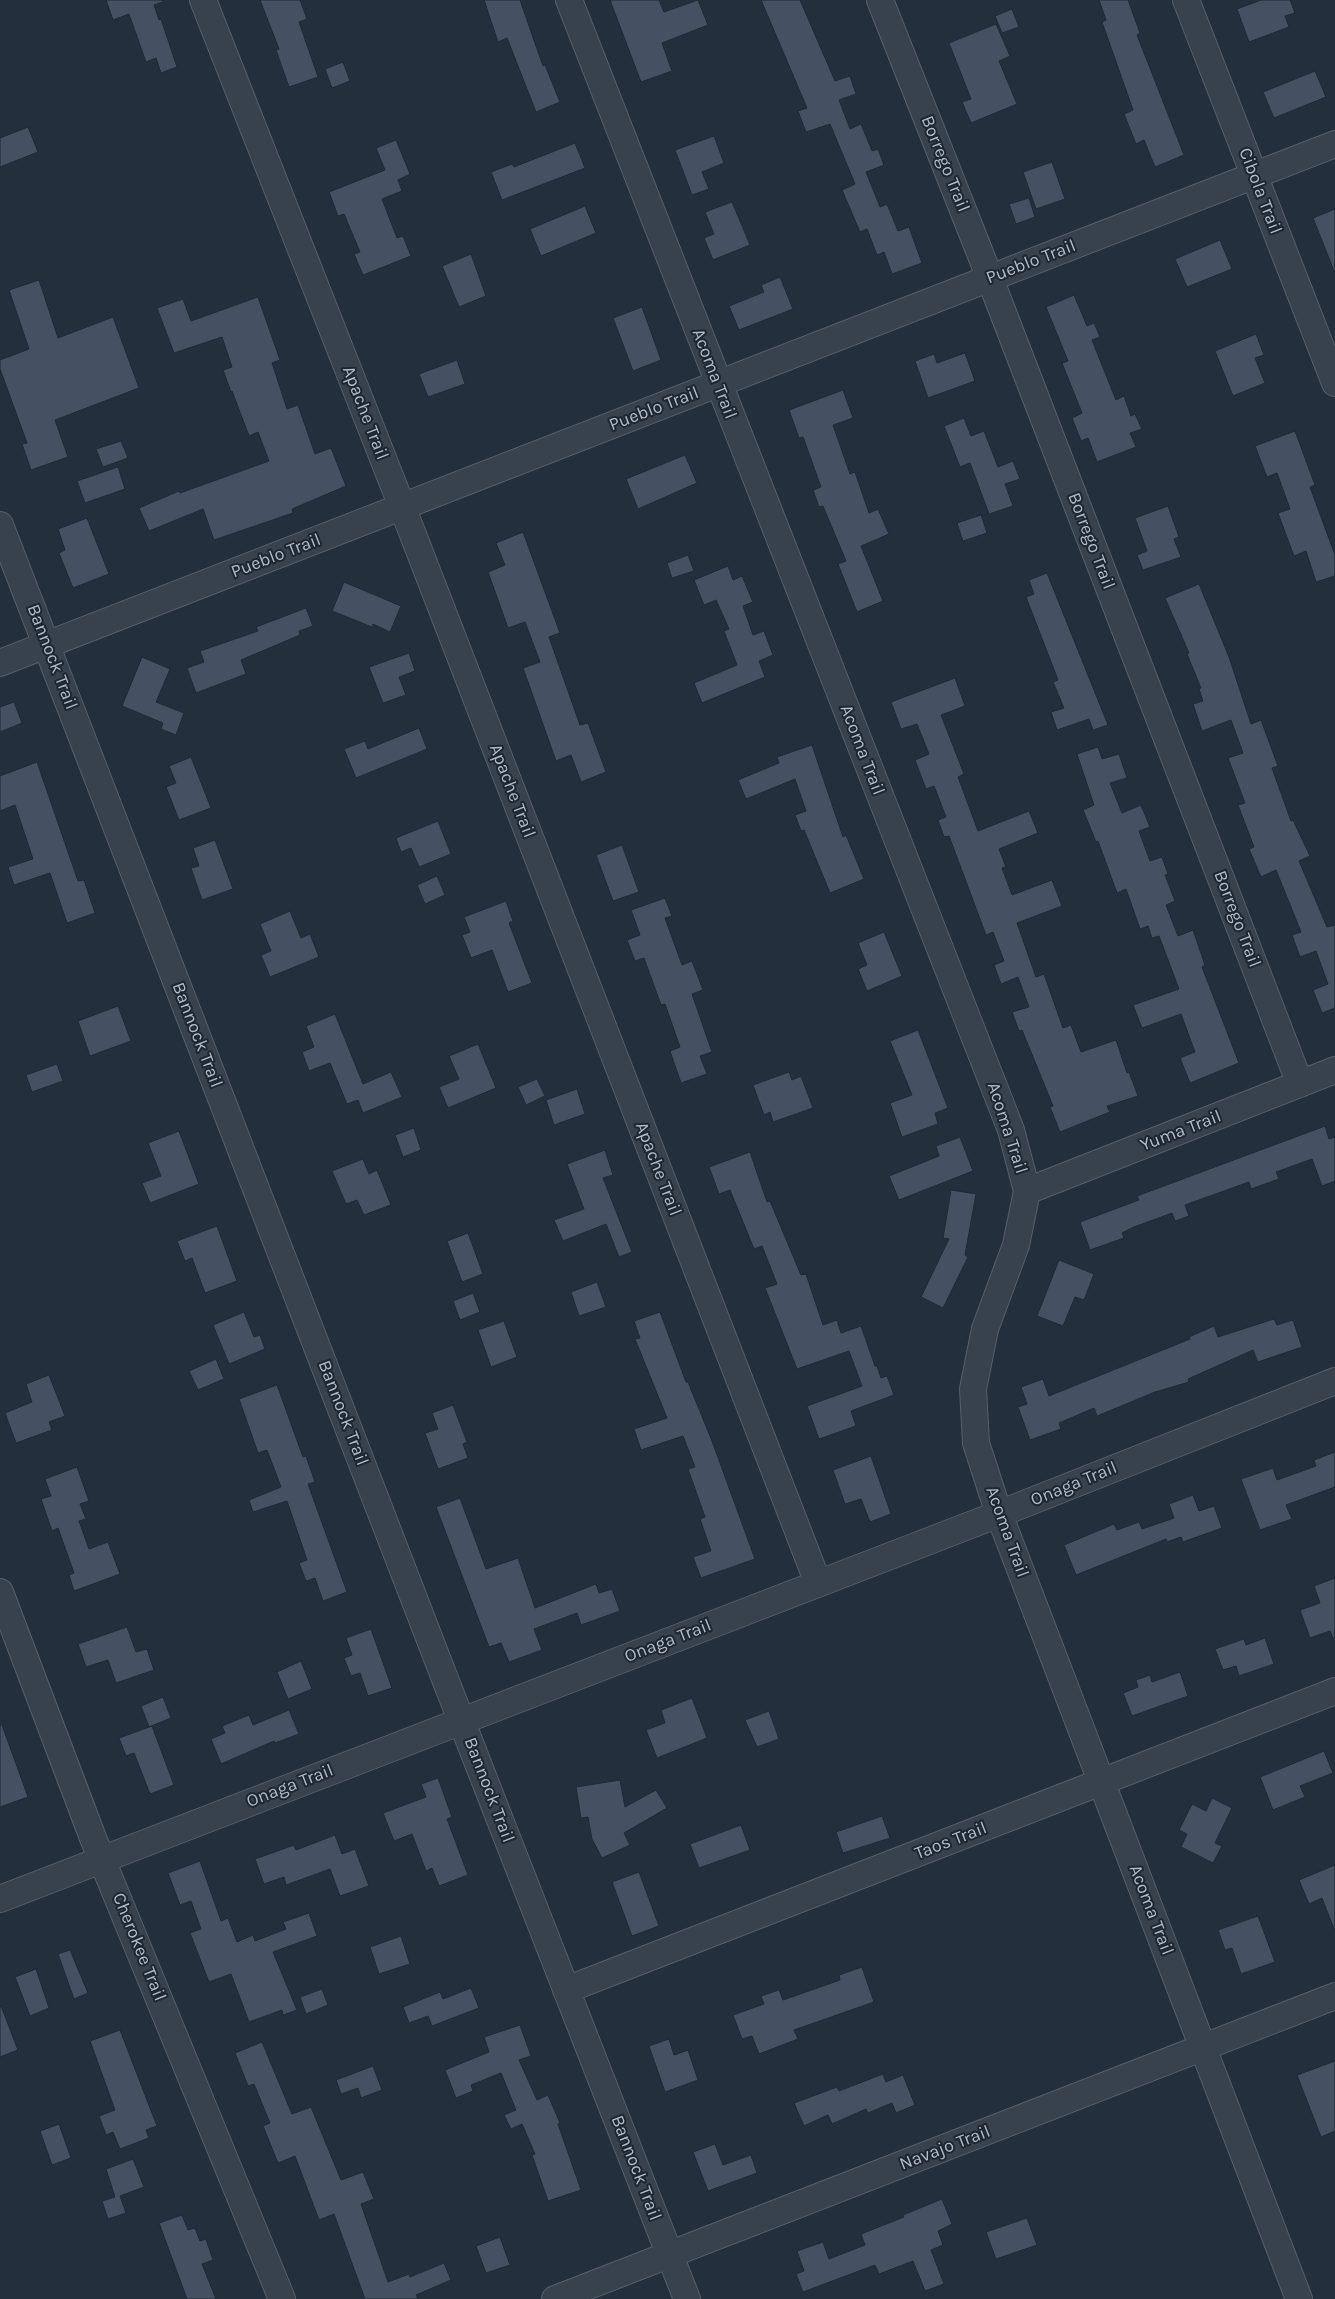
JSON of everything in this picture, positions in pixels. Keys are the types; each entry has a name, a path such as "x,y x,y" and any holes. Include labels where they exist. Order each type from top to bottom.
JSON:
{"street":[{"name":"Apache Trail","path":"203,0 402,507 818,1582"},
{"name":"Acoma Trail","path":"568,0 1011,1130 1027,1191 1016,1245 985,1329 973,1389 976,1443 1000,1514 1299,2299"},
{"name":"Borrego Trail","path":"880,0 990,278 1300,1084"},
{"name":"Cibola Trail","path":"1186,0 1335,383"},
{"name":"Pueblo Trail","path":"0,662 1335,144"},
{"name":"Bannock Trail","path":"0,525 687,2299"},
{"name":"Yuma Trail","path":"1027,1191 1335,1070"},
{"name":"Onaga Trail","path":"0,1898 818,1582 1000,1514 1335,1381"},
{"name":"Cherokee Trail","path":"0,1592 102,1859 282,2299"},
{"name":"Taos Trail","path":"566,1990 1335,1691"},
{"name":"Navajo Trail","path":"555,2299 1335,1996"}],"building":[{"path":"106,0 162,0 163,2 154,5 159,20 161,19 177,67 161,73 156,58 146,62 129,14 113,20"},
{"path":"260,0 300,0 307,19 299,22 318,77 289,87 276,50 279,49"},
{"path":"484,0 520,0 543,66 545,65 560,102 536,112 507,38 498,42"},
{"path":"610,0 659,0 664,12 698,0 708,25 662,43 672,71 641,82"},
{"path":"761,0 800,0 835,81 850,76 856,94 839,100 850,129 861,124 872,151 878,149 884,165 866,172 880,207 887,204 898,231 909,227 922,263 892,274 884,252 877,255 867,229 860,232 842,190 855,184 830,124 806,132 798,111 807,108"},
{"path":"1099,0 1128,0 1140,33 1137,35 1184,155 1155,167 1144,140 1136,144 1124,114 1133,110 1102,22 1106,20"},
{"path":"1261,0 1290,0 1295,13 1285,16 1289,27 1249,42 1237,9"},
{"path":"1012,9 1019,27 1002,33 995,16"},
{"path":"996,24 1010,56 999,61 1017,104 971,123 962,102 971,99 949,43"},
{"path":"343,62 350,81 332,88 325,69"},
{"path":"1315,71 1326,97 1274,118 1263,92"},
{"path":"28,127 38,152 0,167 0,138"},
{"path":"714,136 724,163 702,172 709,189 692,195 675,150"},
{"path":"396,140 410,174 398,180 402,191 382,199 397,238 403,236 411,256 363,275 354,254 360,252 344,214 338,216 329,192 385,170 376,148"},
{"path":"575,143 585,168 502,200 491,172 512,164 514,167"},
{"path":"1052,162 1065,199 1036,209 1023,172"},
{"path":"1029,198 1035,217 1016,224 1009,204"},
{"path":"732,202 750,245 713,260 704,238 714,234 705,212"},
{"path":"585,206 596,233 541,256 530,229"},
{"path":"1335,209 1335,271 1334,271 1313,218"},
{"path":"1220,240 1232,269 1187,287 1175,259"},
{"path":"471,254 486,296 459,307 442,266"},
{"path":"780,277 793,309 739,330 729,306 764,292 761,285"},
{"path":"39,280 58,338 113,317 139,388 55,420 68,457 31,470 22,444 27,443 0,369 0,360 29,349 9,290"},
{"path":"1074,295 1087,326 1094,323 1100,337 1092,340 1116,400 1124,396 1131,416 1135,414 1142,429 1130,433 1136,447 1097,462 1088,438 1081,441 1072,418 1082,413 1062,363 1068,361 1046,307"},
{"path":"258,297 280,360 272,363 287,409 298,405 315,454 331,448 346,486 292,509 293,513 214,540 203,509 149,531 139,508 179,491 180,493 269,461 258,432 249,436 231,392 223,370 232,367 222,337 174,353 157,308 183,299 191,321"},
{"path":"642,307 661,360 633,371 613,318"},
{"path":"1256,334 1264,355 1255,358 1265,383 1233,396 1215,351"},
{"path":"965,353 975,381 928,398 915,361 934,354 937,363"},
{"path":"457,360 465,384 428,397 419,374"},
{"path":"843,390 853,418 833,425 850,474 855,472 869,513 878,509 889,534 861,546 883,601 857,612 838,564 846,561 823,506 819,507 813,490 821,487 803,437 799,438 789,410"},
{"path":"964,418 971,436 984,431 998,467 1013,461 1020,479 1005,484 1013,506 989,514 970,463 960,467 944,426"},
{"path":"1295,431 1315,485 1310,487 1335,555 1335,576 1316,582 1306,551 1294,556 1278,513 1290,509 1277,473 1267,477 1255,446"},
{"path":"121,441 128,458 103,467 96,449"},
{"path":"685,455 697,483 638,509 626,479"},
{"path":"118,467 125,489 85,503 77,481"},
{"path":"1168,506 1179,537 1174,539 1181,557 1143,570 1137,555 1147,551 1135,518"},
{"path":"981,515 987,533 963,541 957,523"},
{"path":"87,518 109,574 73,588 59,553 65,550 58,529"},
{"path":"523,532 560,633 549,637 580,725 588,723 606,772 581,782 571,755 556,761 523,668 540,662 525,622 508,628 488,572 505,565 496,543"},
{"path":"688,555 694,571 672,578 667,563"},
{"path":"728,566 733,580 742,576 753,602 743,606 753,635 764,631 773,655 759,661 765,677 702,703 694,683 737,665 724,631 729,629 716,600 704,605 694,580"},
{"path":"1047,573 1108,725 1093,730 1089,719 1057,730 1051,712 1064,708 1053,682 1058,680 1026,597 1034,594 1029,580"},
{"path":"344,582 401,606 390,632 373,624 372,627 332,611"},
{"path":"1199,584 1229,657 1251,724 1261,720 1278,766 1272,768 1291,821 1293,820 1310,856 1299,861 1327,927 1335,925 1335,1008 1322,1013 1313,990 1328,984 1316,951 1300,957 1292,935 1301,932 1276,870 1261,877 1249,849 1254,847 1238,805 1245,803 1228,758 1243,753 1231,720 1202,731 1193,704 1203,701 1199,689 1201,688 1187,654 1189,653 1165,598"},
{"path":"306,608 313,626 299,631 300,635 241,660 246,674 196,693 187,668 204,662 200,651 258,631 256,627"},
{"path":"409,653 415,671 399,677 406,695 383,703 369,667"},
{"path":"142,657 170,669 156,702 184,713 176,735 161,729 163,723 122,706"},
{"path":"955,678 965,706 941,715 964,774 958,777 978,831 1029,811 1038,833 999,849 1006,867 1002,868 1012,895 1052,880 1062,906 1017,923 1036,977 1044,974 1063,1028 1071,1025 1081,1052 1116,1040 1127,1073 1129,1072 1138,1096 1107,1106 1110,1112 1060,1132 1050,1107 1053,1106 1022,1030 1019,1031 1012,1012 1029,1007 1018,977 1001,984 994,965 1004,961 993,932 986,935 949,836 944,837 938,820 946,817 934,786 926,789 915,760 929,754 917,724 901,729 891,702"},
{"path":"14,702 22,723 0,732 0,707"},
{"path":"419,728 427,749 356,778 344,749 365,741 368,749"},
{"path":"812,745 843,837 846,835 864,879 830,893 804,830 801,831 795,815 806,811 795,779 746,799 738,780 779,763 777,757"},
{"path":"1098,747 1102,759 1119,754 1127,778 1110,783 1122,813 1141,805 1150,827 1139,831 1150,861 1162,857 1168,874 1165,875 1175,901 1166,905 1178,936 1193,930 1205,965 1202,967 1239,1063 1190,1083 1180,1058 1195,1052 1181,1014 1142,1028 1133,1005 1179,989 1159,936 1152,938 1148,926 1140,929 1126,889 1117,893 1098,841 1096,842 1083,810 1094,805 1077,754"},
{"path":"191,757 211,808 179,820 166,787 176,783 169,766"},
{"path":"37,762 78,881 84,880 95,913 67,923 50,873 14,885 8,867 33,859 15,805 0,811 0,776"},
{"path":"438,821 451,854 419,867 411,848 401,852 396,838"},
{"path":"215,840 233,889 202,900 191,868 199,866 193,848"},
{"path":"622,845 639,892 613,901 596,855"},
{"path":"437,876 445,895 425,904 417,885"},
{"path":"665,898 672,916 665,918 682,965 692,961 703,990 692,994 712,1052 700,1056 707,1074 681,1083 670,1051 680,1047 665,1004 661,1005 644,958 635,961 627,940 640,935 631,910"},
{"path":"506,901 513,921 509,923 532,983 508,992 492,950 471,958 462,935 470,932 464,917"},
{"path":"290,911 301,938 310,934 319,957 270,977 261,955 271,951 260,924"},
{"path":"884,932 902,976 867,991 858,969 867,965 858,943"},
{"path":"118,1006 131,1041 90,1056 78,1021"},
{"path":"335,1014 363,1084 391,1072 402,1097 363,1113 358,1100 347,1104 330,1063 309,1071 302,1052 314,1047 306,1026"},
{"path":"918,1030 948,1108 935,1113 938,1124 902,1137 890,1103 912,1095 890,1041"},
{"path":"478,1044 496,1088 448,1108 439,1087 459,1079 449,1056"},
{"path":"57,1064 63,1081 32,1092 26,1075"},
{"path":"789,1072 792,1080 801,1076 813,1108 773,1122 770,1112 764,1115 753,1085"},
{"path":"537,1079 545,1096 526,1105 518,1087"},
{"path":"577,1089 585,1114 554,1125 546,1100"},
{"path":"1325,1126 1329,1139 1335,1137 1335,1181 1322,1186 1312,1159 1276,1172 1279,1179 1251,1189 1249,1182 1185,1205 1189,1216 1175,1221 1172,1213 1122,1233 1124,1238 1090,1250 1080,1222 1139,1200 1137,1196"},
{"path":"414,1128 421,1150 403,1157 395,1135"},
{"path":"179,1131 199,1184 150,1203 142,1183 161,1176 148,1143"},
{"path":"960,1137 973,1171 899,1200 889,1176 939,1156 936,1146"},
{"path":"605,1150 613,1175 603,1178 632,1252 619,1257 606,1224 563,1241 554,1220 584,1209 567,1164"},
{"path":"750,1152 767,1202 770,1201 801,1275 806,1274 823,1325 837,1320 841,1333 861,1326 875,1366 877,1366 881,1378 887,1376 894,1395 851,1411 856,1426 819,1439 807,1406 862,1386 849,1351 797,1369 765,1288 777,1284 762,1246 754,1249 730,1190 719,1194 709,1167"},
{"path":"363,1159 369,1174 377,1170 391,1205 364,1215 357,1200 346,1204 332,1171"},
{"path":"951,1190 976,1194 965,1255 968,1257 943,1308 921,1297 949,1239 943,1238"},
{"path":"217,1226 237,1281 205,1293 192,1258 185,1261 177,1241"},
{"path":"468,1233 483,1274 462,1282 447,1241"},
{"path":"1059,1260 1094,1274 1084,1300 1075,1297 1063,1326 1037,1316"},
{"path":"597,1282 606,1307 579,1316 571,1292"},
{"path":"473,1293 480,1312 460,1320 453,1301"},
{"path":"244,1312 254,1337 260,1335 265,1349 229,1364 213,1325"},
{"path":"660,1312 686,1382 688,1382 712,1441 755,1559 701,1578 693,1557 711,1551 700,1519 705,1517 688,1469 695,1467 683,1436 641,1450 634,1429 667,1418 635,1339 640,1338 634,1321"},
{"path":"1274,1319 1277,1325 1293,1320 1302,1347 1258,1362 1253,1350 1188,1379 1189,1382 1155,1392 1097,1416 1094,1408 1059,1423 1061,1429 1030,1440 1018,1407 1027,1404 1021,1387 1043,1379 1049,1396 1190,1339 1189,1337 1214,1326 1218,1337"},
{"path":"504,1321 517,1357 491,1367 478,1330"},
{"path":"216,1359 224,1379 198,1390 189,1371"},
{"path":"49,1375 65,1416 49,1422 52,1430 16,1443 5,1413 32,1402 26,1384"},
{"path":"277,1385 303,1457 306,1456 315,1482 308,1484 347,1592 323,1601 315,1578 306,1581 299,1563 307,1560 287,1501 253,1512 249,1500 281,1487 267,1450 258,1453 239,1399"},
{"path":"453,1405 467,1442 463,1444 468,1458 438,1469 425,1433 438,1429 432,1413"},
{"path":"1335,1452 1335,1487 1286,1505 1292,1519 1260,1530 1241,1479 1273,1468 1277,1480 1316,1466 1314,1460"},
{"path":"871,1456 891,1514 870,1522 861,1499 845,1504 833,1470"},
{"path":"77,1467 89,1501 80,1504 86,1519 79,1521 89,1549 108,1542 120,1574 74,1591 69,1575 74,1573 58,1528 52,1531 41,1499 51,1496 45,1479"},
{"path":"1193,1495 1199,1511 1214,1506 1222,1528 1183,1542 1181,1537 1167,1542 1166,1539 1076,1575 1064,1545 1114,1524 1117,1530 1139,1522 1142,1529 1174,1518 1169,1504"},
{"path":"460,1498 486,1569 518,1558 535,1608 596,1584 599,1593 612,1589 620,1611 581,1625 577,1613 534,1629 542,1650 509,1662 501,1643 489,1647 436,1507"},
{"path":"1335,1578 1335,1638 1333,1638 1330,1631 1310,1638 1300,1610 1320,1603 1314,1586"},
{"path":"127,1627 136,1652 147,1649 154,1670 116,1683 108,1660 86,1667 78,1644"},
{"path":"371,1629 392,1688 368,1696 360,1673 351,1676 344,1658 352,1655 346,1638"},
{"path":"1265,1638 1274,1664 1239,1676 1236,1666 1223,1670 1215,1649 1244,1639 1246,1645"},
{"path":"301,1661 312,1689 288,1699 277,1672"},
{"path":"1180,1672 1188,1696 1132,1716 1123,1693 1138,1687 1136,1680 1150,1675 1152,1682"},
{"path":"163,1697 171,1718 149,1727 141,1706"},
{"path":"692,1698 707,1738 657,1758 646,1730 665,1723 661,1710"},
{"path":"289,1710 299,1734 275,1743 274,1741 221,1764 211,1739 225,1733 222,1726 249,1715 253,1725"},
{"path":"769,1711 779,1739 757,1747 745,1720"},
{"path":"0,1725 2,1725 28,1797 0,1807"},
{"path":"152,1726 174,1785 150,1794 134,1753 126,1756 119,1738"},
{"path":"1324,1751 1333,1773 1300,1786 1305,1797 1273,1810 1260,1777"},
{"path":"438,1778 452,1817 447,1819 468,1875 439,1886 432,1868 426,1871 412,1834 394,1841 383,1813 426,1797 421,1784"},
{"path":"620,1780 625,1807 656,1790 667,1808 624,1833 630,1845 602,1858 592,1839 588,1817 581,1818 576,1787"},
{"path":"1212,1798 1232,1808 1215,1843 1222,1846 1213,1863 1181,1847 1187,1834 1179,1830 1192,1804 1206,1811"},
{"path":"882,1816 890,1838 843,1853 836,1832"},
{"path":"741,1825 750,1850 699,1868 690,1844"},
{"path":"335,1835 342,1854 355,1849 369,1886 340,1896 330,1869 286,1885 284,1877 264,1884 255,1859 294,1845 296,1850"},
{"path":"200,1861 221,1921 228,1918 237,1942 253,1935 255,1941 286,1929 283,1922 309,1913 317,1936 273,1952 297,2010 283,2015 282,2010 249,2022 231,1974 209,1982 190,1933 201,1929 191,1901 180,1905 168,1873"},
{"path":"1335,1865 1334,1929 1322,1898 1309,1904 1299,1880"},
{"path":"639,1872 659,1926 632,1936 612,1882"},
{"path":"1258,1916 1275,1962 1241,1974 1232,1948 1225,1950 1218,1930"},
{"path":"401,1936 410,1964 379,1974 370,1947"},
{"path":"70,1950 88,1993 74,1999 58,1954"},
{"path":"862,1967 874,2002 794,2030 798,2039 759,2054 752,2036 742,2039 733,2015 764,2004 761,1996 779,1990 783,2000 840,1980 839,1975"},
{"path":"36,1969 49,2008 30,2016 15,1977"},
{"path":"471,1988 479,2008 432,2026 428,2016 409,2023 403,2007 440,1992 443,1999"},
{"path":"322,1989 328,2005 306,2014 300,1997"},
{"path":"0,2007 18,2050 0,2057"},
{"path":"520,2025 531,2056 519,2060 537,2100 548,2095 560,2123 558,2124 581,2190 548,2201 532,2155 535,2154 522,2124 511,2129 504,2115 516,2110 501,2073 471,2085 473,2091 456,2098 445,2070 489,2052 484,2037"},
{"path":"120,2030 157,2126 146,2130 149,2138 120,2149 113,2132 106,2135 99,2116 115,2110 90,2041"},
{"path":"669,2039 674,2055 688,2050 698,2080 665,2092 649,2046"},
{"path":"262,2042 292,2114 311,2107 341,2180 363,2172 374,2199 361,2204 388,2282 409,2274 410,2277 444,2263 451,2280 416,2295 418,2299 365,2299 334,2214 319,2220 295,2156 278,2163 263,2126 270,2123 254,2084 248,2086 235,2053"},
{"path":"1335,2061 1335,2131 1321,2137 1297,2075"},
{"path":"373,2066 382,2090 361,2098 358,2088 341,2094 336,2080"},
{"path":"883,2074 886,2082 903,2075 915,2105 896,2113 892,2103 868,2113 866,2109 832,2124 828,2115 804,2126 794,2103 837,2087 839,2091"},
{"path":"59,2124 71,2158 52,2165 40,2131"},
{"path":"715,2144 723,2165 751,2155 757,2173 708,2191 693,2152"},
{"path":"133,2159 144,2187 120,2196 126,2213 108,2219 102,2201 115,2197 106,2169"},
{"path":"942,2199 952,2224 938,2231 943,2245 931,2250 944,2284 925,2291 913,2261 879,2274 875,2265 803,2292 796,2274 804,2271 797,2251 823,2242 829,2259 865,2245 861,2234"},
{"path":"182,2215 188,2230 195,2228 200,2241 206,2239 213,2260 202,2264 216,2299 187,2299 159,2223"},
{"path":"1027,2218 1037,2245 996,2259 986,2232"},
{"path":"500,2237 510,2265 486,2273 476,2246"}]}
